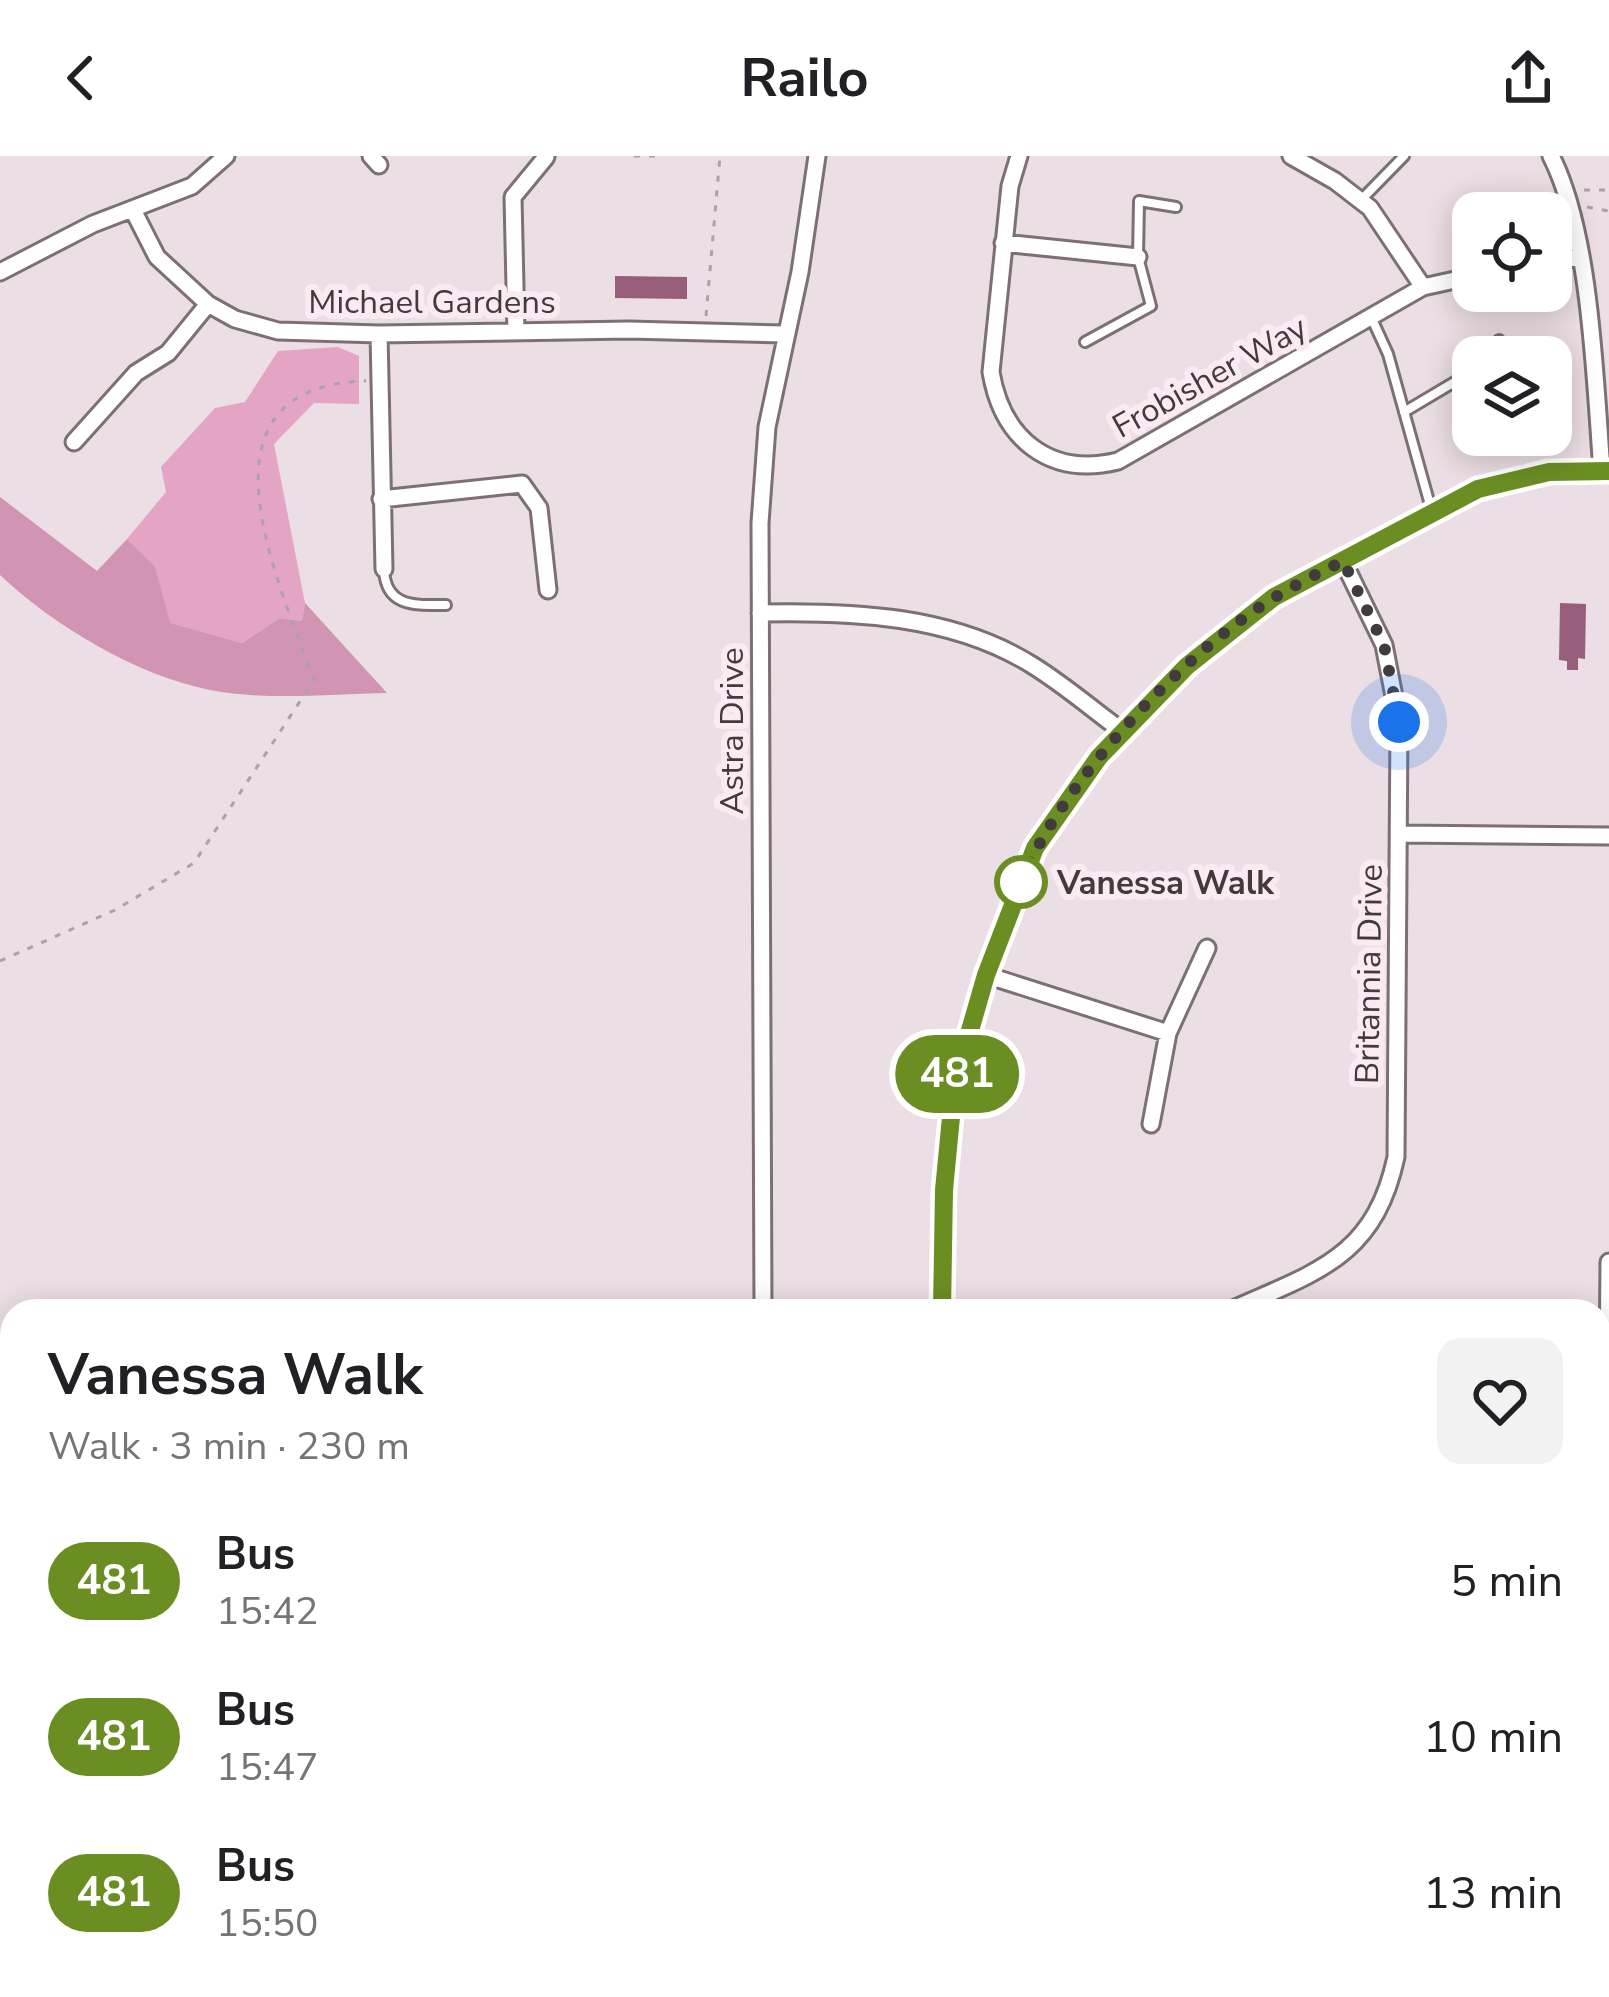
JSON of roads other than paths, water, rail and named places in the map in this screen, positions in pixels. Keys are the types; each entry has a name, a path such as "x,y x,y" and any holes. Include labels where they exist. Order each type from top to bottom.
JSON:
{"street":[{"path":"0,272 93,224 192,186 226,156"},
{"name":"Astra Drive","path":"763,1299 760,614 766,427 800,272 817,156"},
{"name":"Frobisher Way","path":"1019,156 1003,243 991,372 996,401 1008,426 1038,452 1073,464 1098,466 1154,443 1423,287 1452,281"},
{"path":"1292,156 1360,200 1395,242 1423,287"},
{"path":"942,1299 944,1190 954,1086 986,975 1035,848 1099,757 1187,666 1274,597 1478,489 1525,475 1605,471 1600,351 1564,190 1551,156"},
{"path":"516,332 513,197 545,157"},
{"name":"Michael Gardens","path":"133,210 157,257 208,304 235,319 278,331 784,334"},
{"path":"1003,243 1138,257"},
{"path":"1572,258 1579,257"},
{"path":"74,442 136,373 168,353 208,304"},
{"path":"379,334 384,569"},
{"path":"381,499 523,484 539,508 548,590"},
{"name":"Britannia Drive","path":"1257,1299 1322,1271 1354,1247 1389,1189 1396,1157 1399,722 1384,645 1343,561"},
{"path":"760,614 835,611 898,619 967,636 1029,663 1122,730"},
{"path":"1399,834 1609,836"},
{"path":"1151,1124 1168,1033 1207,948"},
{"path":"986,975 1168,1033"},
{"path":"1608,1299 1609,1262"}],"lane":[{"path":"1360,200 1404,156"},
{"path":"1085,342 1151,306 1138,257 1139,201 1176,207"},
{"path":"1372,319 1388,354 1432,513"},
{"path":"1404,412 1452,383"},
{"path":"384,569 392,597 408,605 446,605"}],"place":[{"name":"Vanessa Walk","path":"1021,882"}]}
